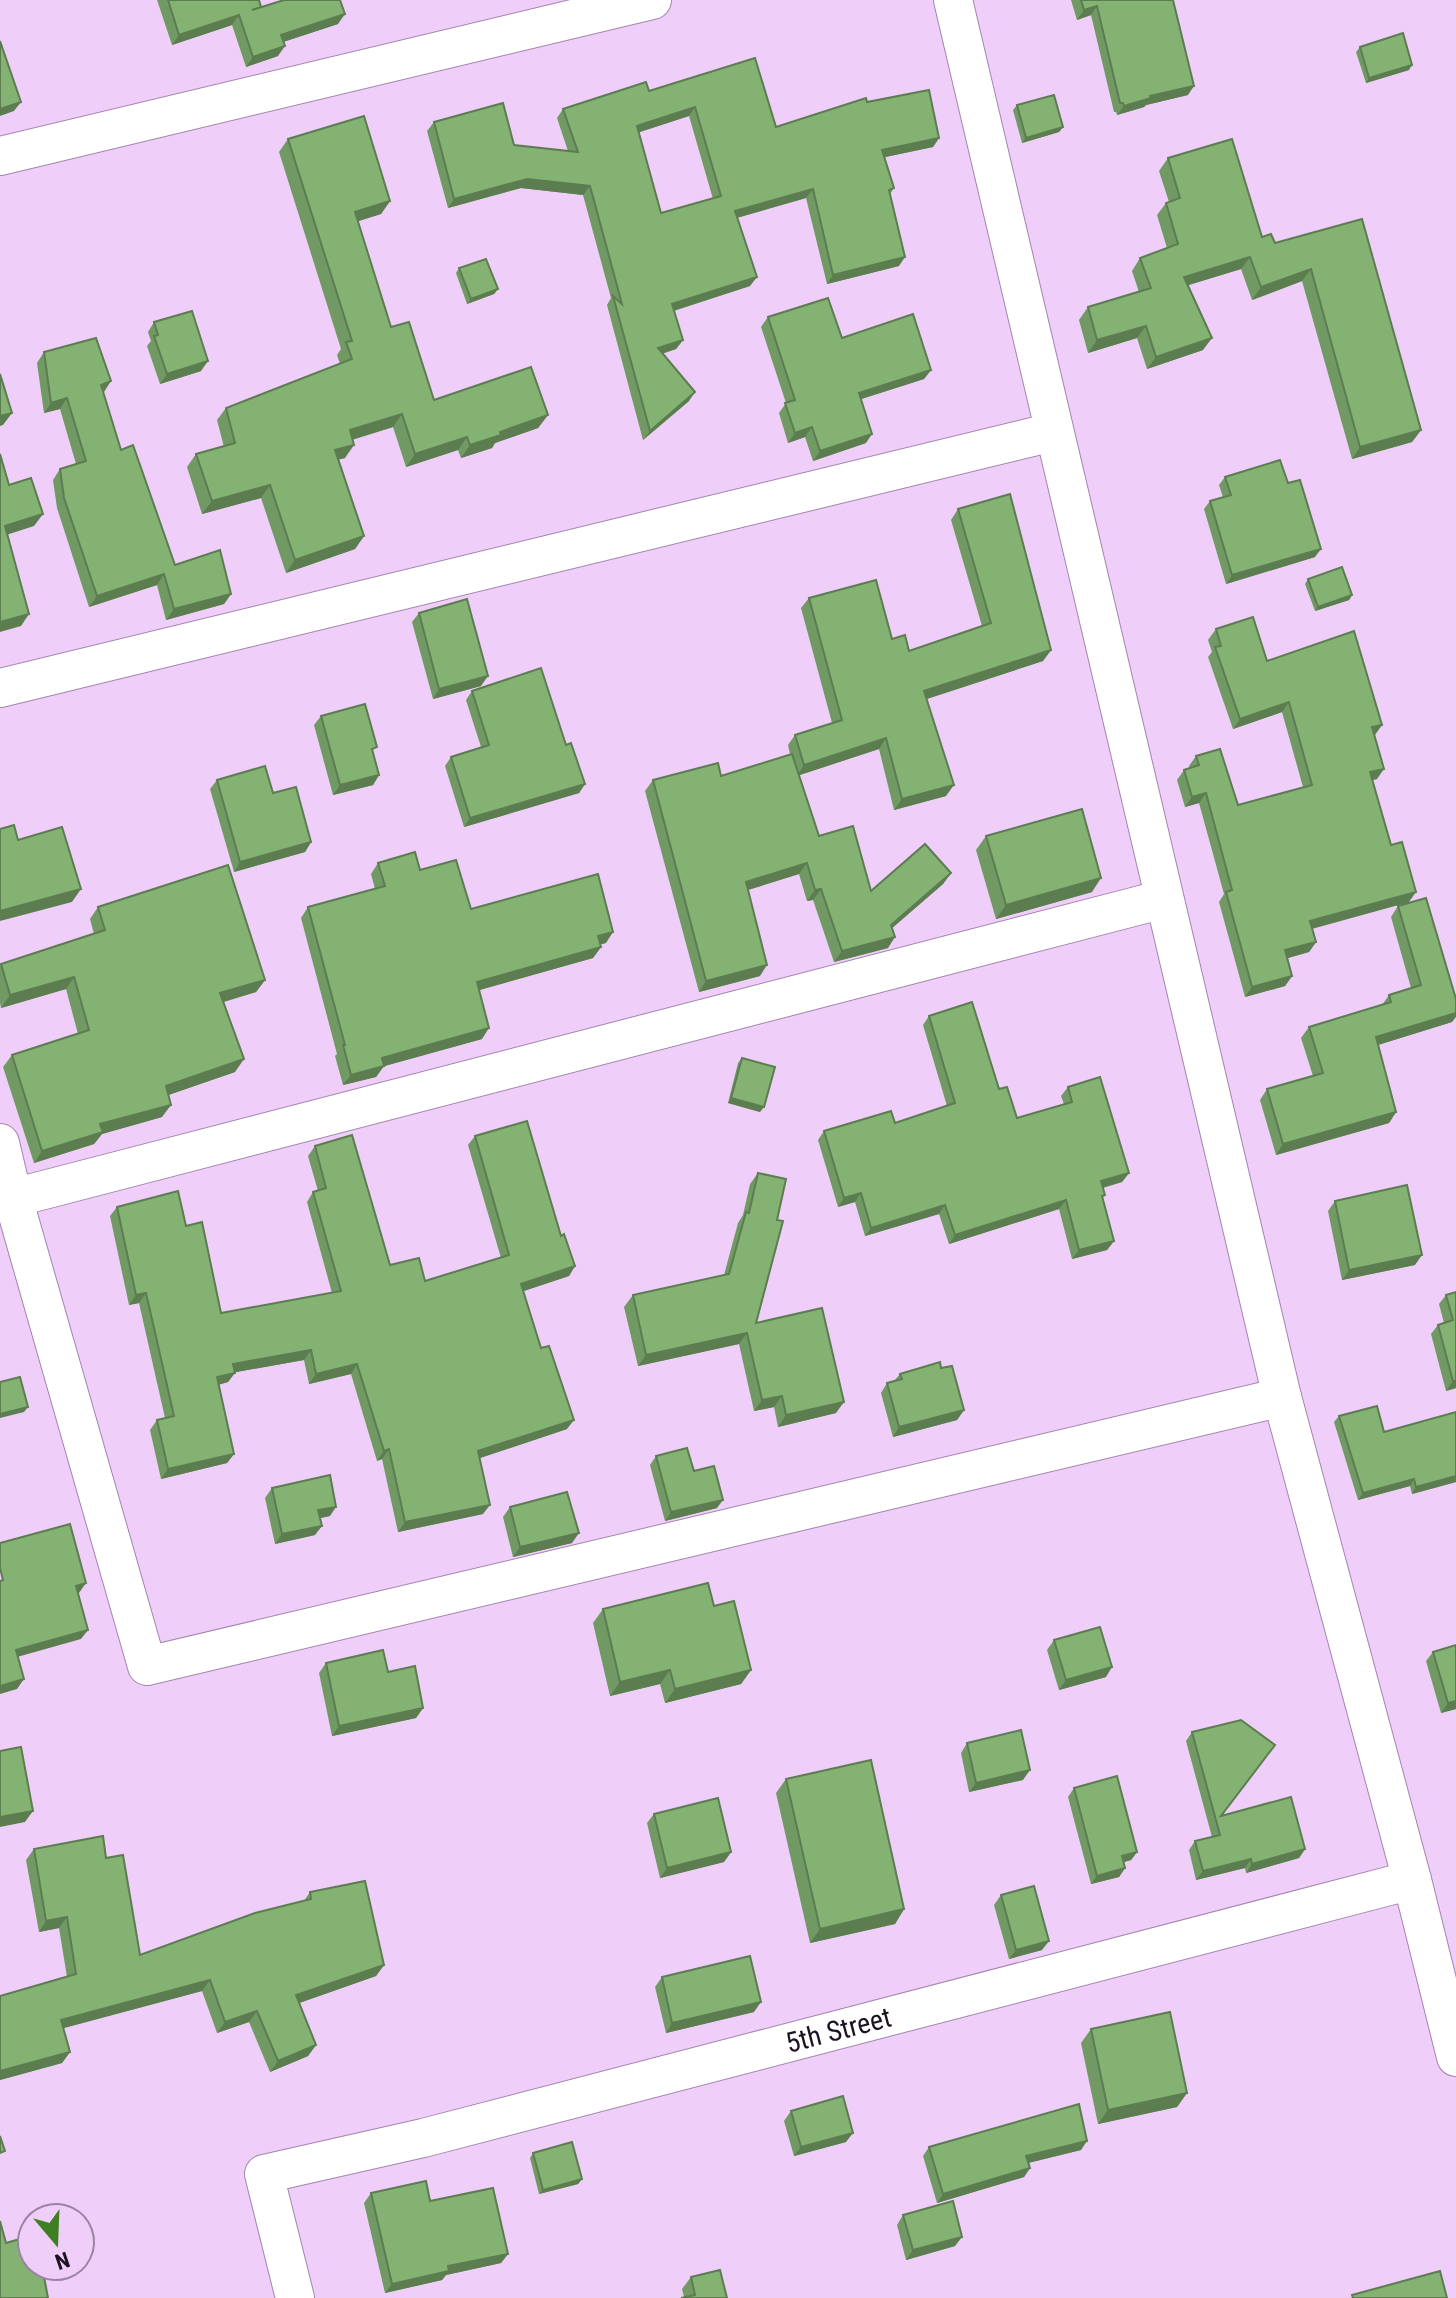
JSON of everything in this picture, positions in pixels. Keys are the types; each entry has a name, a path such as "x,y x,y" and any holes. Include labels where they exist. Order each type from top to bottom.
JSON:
{"street":[{"path":"0,156 652,0"},
{"path":"953,0 1282,1397 1455,2047"},
{"path":"0,688 1053,432"},
{"path":"13,1198 1164,899"},
{"path":"0,1143 147,1666 1282,1397"},
{"name":"5th Street","path":"295,2298 264,2174 438,2134 1412,1880"}],"building":[{"path":"168,0 259,0 261,7 252,10 284,0 340,0 345,14 281,35 285,46 253,57 239,15 179,35"},
{"path":"1081,0 1173,0 1194,86 1150,96 1124,106 1120,103 1097,6 1084,10"},
{"path":"1403,33 1412,65 1369,78 1360,47"},
{"path":"0,41 21,102 0,109"},
{"path":"755,58 776,127 866,98 867,102 929,90 939,138 882,150 894,188 889,190 905,257 833,275 813,189 735,211 757,277 672,304 683,340 658,348 695,392 650,431 613,296 622,304 590,186 527,179 454,199 434,122 503,103 514,145 578,152 563,109 646,82 649,91","holes":["695,107 721,196 661,213 637,126"]},
{"path":"1054,95 1063,127 1026,138 1017,105"},
{"path":"364,116 390,201 355,212 391,327 409,322 434,400 531,367 548,415 470,445 467,437 415,454 402,414 350,430 354,445 335,450 364,536 295,560 270,485 212,501 196,454 235,443 226,408 352,359 346,342 352,341 288,139"},
{"path":"1232,139 1262,237 1271,234 1275,243 1362,219 1421,430 1360,447 1311,269 1261,287 1250,257 1184,277 1212,338 1156,357 1146,326 1097,340 1088,307 1151,288 1140,258 1178,244 1166,203 1180,198 1168,158"},
{"path":"486,259 498,289 471,299 459,268"},
{"path":"828,298 842,338 913,314 931,370 859,393 872,434 820,451 812,427 795,433 785,403 795,400 768,317"},
{"path":"192,311 208,361 167,374 154,336 158,335 154,322"},
{"path":"96,338 111,381 101,385 121,450 133,445 175,565 220,550 231,594 174,609 164,574 97,596 64,498 60,469 86,461 67,398 51,403 44,352"},
{"path":"0,374 12,413 0,416"},
{"path":"0,454 9,485 31,478 43,514 5,526 29,614 0,622"},
{"path":"1280,460 1288,483 1300,480 1321,549 1232,575 1210,501 1231,495 1225,477"},
{"path":"1010,494 1051,650 924,691 954,785 902,799 886,738 804,765 795,735 842,720 809,598 876,580 892,639 905,635 909,651 991,623 958,509"},
{"path":"1342,567 1352,595 1318,607 1308,579"},
{"path":"467,599 488,676 439,689 419,613"},
{"path":"1253,617 1267,661 1354,631 1382,725 1372,727 1384,769 1370,772 1391,845 1402,842 1416,892 1310,921 1316,942 1285,950 1292,976 1252,987 1226,892 1232,890 1206,793 1192,797 1184,770 1199,765 1196,756 1220,749 1238,805 1312,785 1289,702 1240,719 1215,647 1221,646 1216,629"},
{"path":"541,668 566,745 571,743 585,784 470,818 451,757 489,745 472,691"},
{"path":"365,704 377,747 372,749 379,775 340,785 321,716"},
{"path":"792,754 819,836 853,826 871,891 925,844 951,873 891,925 895,937 842,951 821,889 815,890 807,863 746,882 767,965 706,981 653,780 718,763 721,776"},
{"path":"265,766 273,793 296,787 311,842 240,862 217,780"},
{"path":"1082,809 1101,878 1006,905 986,836"},
{"path":"14,825 18,840 62,827 81,889 0,911 0,829"},
{"path":"415,852 420,870 456,860 471,909 598,874 613,932 598,936 601,947 477,982 489,1028 382,1058 384,1066 351,1075 308,907 385,886 378,863"},
{"path":"228,865 265,980 220,993 244,1059 166,1086 171,1105 100,1124 103,1132 42,1151 12,1055 89,1030 74,977 10,995 1,964 105,930 98,907"},
{"path":"1426,898 1456,999 1456,1013 1376,1037 1396,1112 1283,1144 1267,1089 1323,1073 1309,1027 1391,1002 1389,995 1421,985 1398,906"},
{"path":"972,1002 999,1089 1007,1087 1017,1118 1072,1102 1068,1087 1100,1077 1129,1173 1101,1181 1114,1241 1079,1250 1066,1200 955,1235 945,1205 871,1228 861,1193 844,1198 824,1131 891,1111 895,1123 955,1103 929,1016"},
{"path":"742,1058 775,1067 764,1107 731,1098"},
{"path":"527,1121 561,1236 564,1234 575,1266 521,1284 541,1348 549,1346 574,1420 478,1451 490,1505 405,1522 389,1449 384,1451 357,1364 316,1374 311,1350 233,1364 235,1373 217,1377 234,1454 168,1469 157,1420 174,1416 146,1293 136,1295 117,1207 178,1191 186,1226 202,1222 221,1313 341,1291 313,1192 326,1188 315,1146 352,1135 390,1265 419,1258 425,1281 509,1255 475,1136"},
{"path":"758,1173 786,1179 777,1220 783,1221 756,1323 822,1308 844,1402 786,1415 782,1396 762,1400 747,1333 646,1355 633,1295 729,1274"},
{"path":"1407,1185 1422,1255 1349,1270 1335,1201"},
{"path":"1456,1292 1456,1381 1453,1381 1438,1325 1453,1320 1446,1295"},
{"path":"940,1362 941,1368 952,1366 964,1410 899,1427 887,1383 902,1379 900,1374"},
{"path":"20,1377 28,1407 0,1414 0,1382"},
{"path":"1377,1406 1384,1432 1456,1412 1456,1476 1416,1487 1414,1479 1363,1493 1339,1416"},
{"path":"687,1448 694,1471 714,1466 723,1500 671,1512 656,1456"},
{"path":"330,1475 336,1507 318,1510 322,1526 282,1534 272,1488"},
{"path":"567,1492 579,1533 520,1547 510,1507"},
{"path":"70,1524 86,1583 76,1586 88,1630 16,1650 24,1679 0,1686 0,1581 3,1580 0,1543"},
{"path":"708,1583 714,1606 734,1601 751,1670 675,1689 670,1670 620,1682 603,1609"},
{"path":"1100,1627 1112,1667 1066,1680 1054,1640"},
{"path":"1456,1645 1456,1701 1448,1703 1433,1652"},
{"path":"383,1650 388,1672 415,1666 423,1708 339,1726 326,1663"},
{"path":"1241,1720 1275,1745 1221,1816 1291,1797 1305,1849 1252,1864 1251,1859 1203,1871 1195,1841 1220,1835 1192,1732"},
{"path":"1021,1730 1030,1770 976,1783 967,1743"},
{"path":"21,1747 33,1811 0,1817 0,1751"},
{"path":"871,1760 904,1909 820,1929 786,1779"},
{"path":"1117,1776 1137,1852 1122,1856 1125,1868 1097,1876 1074,1788"},
{"path":"718,1798 731,1852 667,1868 654,1814"},
{"path":"103,1836 106,1858 123,1855 140,1955 255,1913 311,1899 310,1892 365,1881 384,1965 296,1995 316,2045 278,2061 257,2011 225,2022 210,1980 61,2020 70,2052 0,2071 0,1996 76,1974 67,1917 46,1921 34,1849"},
{"path":"1034,1886 1049,1941 1016,1950 1001,1895"},
{"path":"750,1956 761,2002 672,2023 662,1977"},
{"path":"1170,2012 1187,2093 1108,2110 1091,2029"},
{"path":"843,2096 853,2133 801,2147 791,2111"},
{"path":"1079,2104 1087,2141 1026,2156 1030,2168 943,2194 929,2147"},
{"path":"0,2136 5,2151 0,2153"},
{"path":"572,2142 582,2179 543,2190 533,2153"},
{"path":"426,2181 430,2201 493,2188 508,2254 448,2266 449,2271 392,2284 371,2193"},
{"path":"953,2201 962,2237 913,2250 903,2215"},
{"path":"0,2221 6,2243 16,2240 16,2282 45,2282 48,2298 0,2298"},
{"path":"720,2270 727,2298 681,2298 695,2295 691,2277"},
{"path":"1440,2271 1447,2298 1353,2298 1352,2295"}]}
